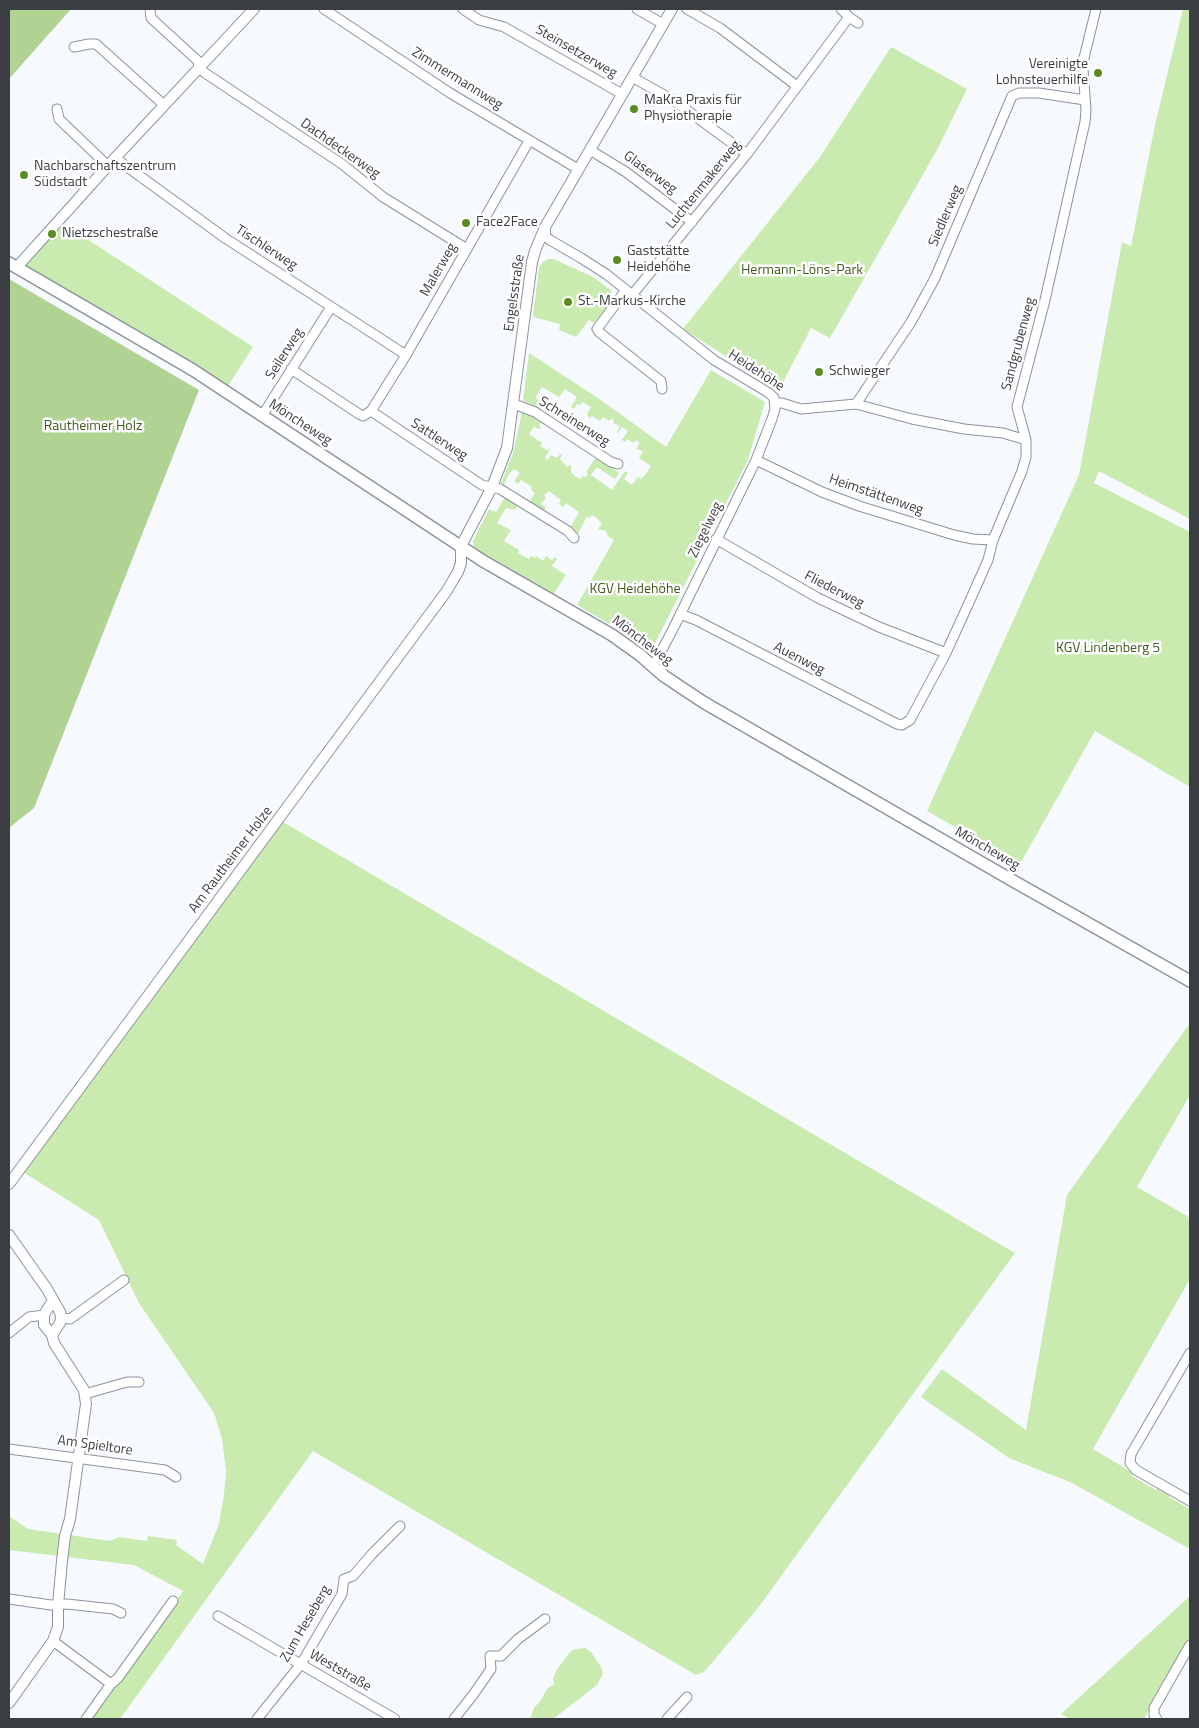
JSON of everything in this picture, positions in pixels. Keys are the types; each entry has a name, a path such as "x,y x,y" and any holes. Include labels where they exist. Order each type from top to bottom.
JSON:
{"main road":[{"name":"Möncheweg","path":"13,265 186,366 461,546 612,635 678,687 1190,981"}],"street":[{"path":"150,9 151,18 198,61 199,67"},
{"path":"13,265 254,9"},
{"name":"Zimmermannweg","path":"324,9 450,93 578,169"},
{"name":"Steinsetzerweg","path":"463,9 479,20 504,27 622,94"},
{"path":"637,9 663,24"},
{"name":"Engelsstraße","path":"461,546 492,487 508,448 532,262 545,227 672,9"},
{"path":"687,9 720,28 797,86"},
{"path":"841,9 848,17 858,23"},
{"name":"Sandgrubenweg","path":"906,723 914,713 946,653 988,560 993,540 1022,471 1027,449 1017,407 1018,400 1045,300 1085,122 1084,58 1096,9"},
{"name":"Luchtenmakerweg","path":"662,389 661,380 597,328 692,222 747,154 848,17"},
{"path":"74,47 96,44 164,105"},
{"name":"Dachdeckerweg","path":"199,67 342,164 383,196 467,249"},
{"path":"632,77 673,100 747,154"},
{"name":"Siedlerweg","path":"856,404 911,322 931,285 1012,96 1019,93 1039,93 1086,100"},
{"path":"57,110 58,118 111,162"},
{"name":"Malerweg","path":"371,411 406,355 530,140"},
{"name":"Glaserweg","path":"590,150 626,172 692,222"},
{"name":"Tischlerweg","path":"111,162 406,355"},
{"name":"Heidehöhe","path":"545,227 546,237 589,263 629,292 714,360 769,393 774,398 775,403 782,403 801,410 856,404 912,419 964,429 1003,433 1026,440"},
{"name":"Seilerweg","path":"262,416 331,306"},
{"name":"Sattlerweg","path":"291,370 359,414 363,416 371,411 482,485 500,489 568,531 574,538"},
{"name":"Ziegelweg","path":"653,667 756,460 772,419 775,403"},
{"name":"Schreinerweg","path":"514,404 536,412 611,462 618,464"},
{"name":"Heimstättenweg","path":"756,460 822,492 859,506 954,535 973,539 993,540"},
{"name":"Fliederweg","path":"716,539 818,598 879,627 946,653"},
{"name":"Am Rautheimer Holze","path":"9,1184 446,592 461,563 461,546"},
{"name":"Auenweg","path":"680,614 696,620 897,724 906,723"},
{"path":"9,1235 53,1300 62,1318"},
{"path":"62,1318 70,1319 124,1280"},
{"path":"9,1703 53,1641 58,1627 61,1579 68,1562 72,1538 70,1519 86,1394 54,1343 52,1335 44,1325 44,1315 53,1300"},
{"path":"9,1333 30,1317 44,1315"},
{"path":"52,1335 62,1318"},
{"path":"1190,1353 1131,1454 1130,1464 1136,1470 1190,1501"},
{"path":"86,1394 127,1382 139,1382"},
{"name":"Am Spieltore","path":"9,1449 165,1470 176,1477"},
{"name":"Zum Heseberg","path":"257,1719 301,1664 342,1594 344,1579 353,1576 400,1526"},
{"path":"9,1599 51,1605 67,1604 113,1609 121,1613"},
{"path":"86,1719 173,1601"},
{"name":"Weststraße","path":"218,1616 394,1719"},
{"path":"454,1719 473,1696 491,1669 490,1656 501,1656 518,1639 545,1619"},
{"path":"53,1641 111,1684"},
{"path":"1157,1719 1154,1715 1154,1708 1190,1645"},
{"path":"667,1719 687,1697"}],"green space":[{"path":"9,9 71,9 9,79"},
{"name":"KGV Lindenberg 5","path":"1183,9 1190,9 1190,519 1099,471 1094,483 1190,532 1190,787 1095,731 1020,864 927,811 1079,475 1122,242 1131,246 1155,125"},
{"name":"Hermann-Löns-Park","path":"891,47 967,89 937,150 830,338 811,328 779,390 683,329 820,157"},
{"path":"64,224 253,347 228,386 172,350 26,266 27,262"},
{"path":"554,259 593,277 612,291 606,308 594,323 589,320 576,337 559,330 560,324 533,317 539,267 544,261"},
{"name":"Rautheimer Holz","path":"9,279 199,390 34,808 9,828"},
{"name":"KGV Heidehöhe","path":"529,353 598,398 666,447 711,370 765,402 748,460 652,649 577,605 614,540 608,536 606,531 598,529 602,523 592,515 590,518 587,516 578,534 570,528 579,512 566,503 563,507 559,504 561,500 549,491 544,495 546,498 541,504 546,507 543,512 521,498 522,496 530,501 535,493 531,490 532,487 521,480 518,484 514,481 520,473 514,469 509,474 503,487 500,486 513,453 522,412 534,416 544,423 543,425 540,423 540,429 534,427 529,434 542,443 540,446 547,450 550,449 545,458 548,460 551,455 557,458 560,454 562,455 560,459 567,467 571,466 571,472 576,477 581,479 583,476 586,477 588,473 586,472 596,457 619,473 615,479 597,467 591,475 612,490 625,471 628,473 624,479 632,485 638,477 641,479 645,475 651,466 639,458 643,451 636,449 640,443 636,440 634,443 627,439 625,442 622,440 628,431 622,427 618,433 620,426 613,423 612,418 609,421 603,417 600,421 592,416 590,419 587,414 591,407 583,402 580,405 577,404 574,409 571,407 577,397 565,389 559,397 542,387 535,398 544,404 540,410 523,401"},
{"path":"505,497 518,505 515,510 506,508 497,523 511,530 504,541 519,550 518,553 529,559 531,556 535,558 536,556 543,561 546,556 552,560 555,557 557,559 552,566 566,575 553,595 474,548 473,541 489,509 496,512"},
{"path":"283,822 1015,1253 758,1608 704,1672 696,1675 313,1451 120,1719 91,1719 183,1591 134,1565 9,1550 9,1516 28,1529 110,1541 119,1537 147,1541 148,1536 177,1540 176,1545 203,1564 219,1524 226,1471 222,1439 214,1413 139,1303 99,1220 23,1172"},
{"path":"1190,1023 1190,1095 1137,1187 1189,1217 1190,1279 1093,1449 1133,1473 1132,1476 1156,1490 1158,1487 1171,1495 1169,1497 1190,1509 1190,1549 1072,1483 1009,1458 921,1397 942,1369 1026,1430 1067,1195"},
{"path":"1190,1596 1190,1641 1144,1719 1070,1719 1061,1714"},
{"path":"585,1648 591,1652 601,1667 603,1674 597,1685 553,1719 530,1719 534,1708 547,1689 554,1684 553,1678 558,1668 571,1651"}],"place":[{"name":"Vereinigte Lohnsteuerhilfe","path":"1098,73"},
{"name":"MaKra Praxis für Physiotherapie","path":"634,109"},
{"name":"Nachbarschaftszentrum Südstadt","path":"24,175"},
{"name":"Face2Face","path":"466,223"},
{"name":"Nietzschestraße","path":"52,234"},
{"name":"Gaststätte Heidehöhe","path":"617,260"},
{"name":"St.-Markus-Kirche","path":"568,302"},
{"name":"Schwieger","path":"819,372"}]}
